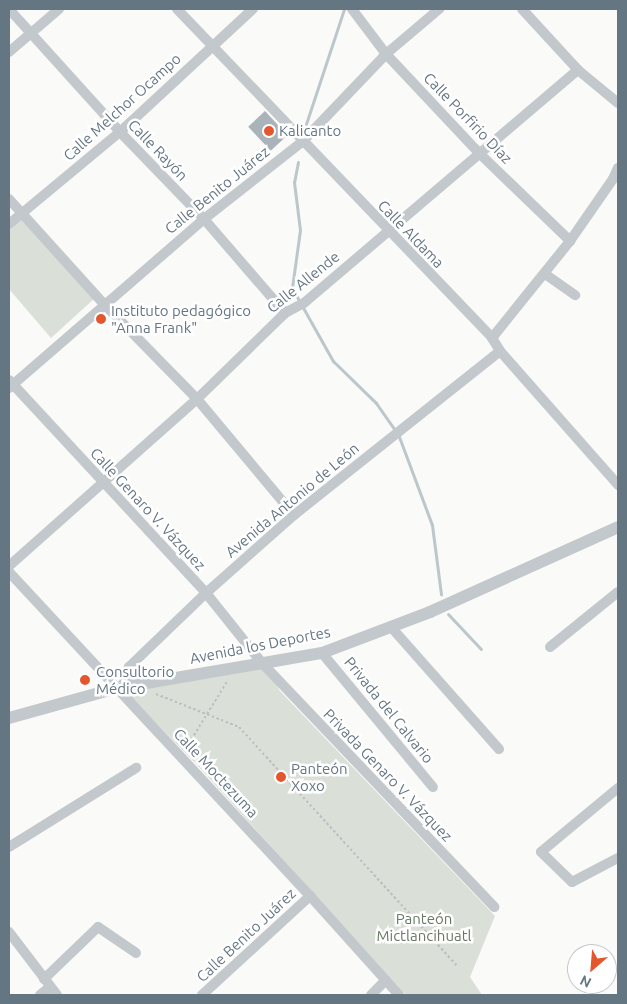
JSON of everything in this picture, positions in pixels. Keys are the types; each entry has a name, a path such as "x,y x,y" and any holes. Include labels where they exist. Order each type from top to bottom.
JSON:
{"street":[{"name":"Calle Rayón","path":"9,9 120,132 289,311"},
{"path":"9,52 59,9"},
{"name":"Calle Aldama","path":"177,9 388,232 492,338 500,351 618,485"},
{"name":"Calle Melchor Ocampo","path":"9,224 120,132 253,9"},
{"name":"Calle Porfirio Díaz","path":"352,9 386,54 479,153 570,240"},
{"name":"Calle Benito Juárez","path":"10,384 204,219 303,141 386,54 439,9"},
{"path":"522,9 578,70 618,103"},
{"name":"Calle Allende","path":"9,566 197,399 289,311 304,303 578,70"},
{"path":"492,338 546,274 613,179 618,168"},
{"path":"9,199 104,304 197,399 294,515"},
{"path":"546,274 575,295"},
{"name":"Avenida Antonio de León","path":"119,688 129,667 206,593 294,515 500,351"},
{"name":"Calle Genaro V. Vázquez","path":"10,384 206,593 262,663"},
{"name":"Avenida los Deportes","path":"9,718 119,688 322,653 430,612 618,527"},
{"name":"Calle Moctezuma","path":"9,572 119,688 399,995"},
{"path":"550,647 618,592"},
{"path":"391,627 499,749"},
{"name":"Privada del Calvario","path":"322,653 432,787"},
{"name":"Privada Genaro V. Vázquez","path":"262,663 494,907"},
{"path":"9,847 136,768"},
{"path":"618,788 541,852 572,882 618,858"},
{"name":"Calle Benito Juárez","path":"202,995 310,896"},
{"path":"40,995 47,983 98,927 136,953"},
{"path":"9,932 57,995"},
{"path":"371,995 386,980"}],"path":[{"path":"180,756 236,668"},
{"path":"153,692 239,727 457,966"}],"green space":[{"path":"22,218 95,298 51,338 9,289 9,230"},
{"name":"Panteón Mictlancihuatl","path":"262,663 280,691 495,916 470,977 482,995 406,995 197,765 122,688"}],"building":[{"name":"Kalicanto","path":"265,111 288,135 271,151 248,127"}],"waterway":[{"path":"306,124 344,9"},
{"path":"298,162 294,182 300,230 292,288 333,361 376,403 398,434 432,525 441,594"},
{"path":"448,614 481,649"}],"place":[{"name":"Kalicanto","path":"269,131"},
{"name":"Instituto pedagógico \"Anna Frank\"","path":"101,319"},
{"name":"Consultorio Médico","path":"85,680"},
{"name":"Panteón Xoxo","path":"281,777"}]}
